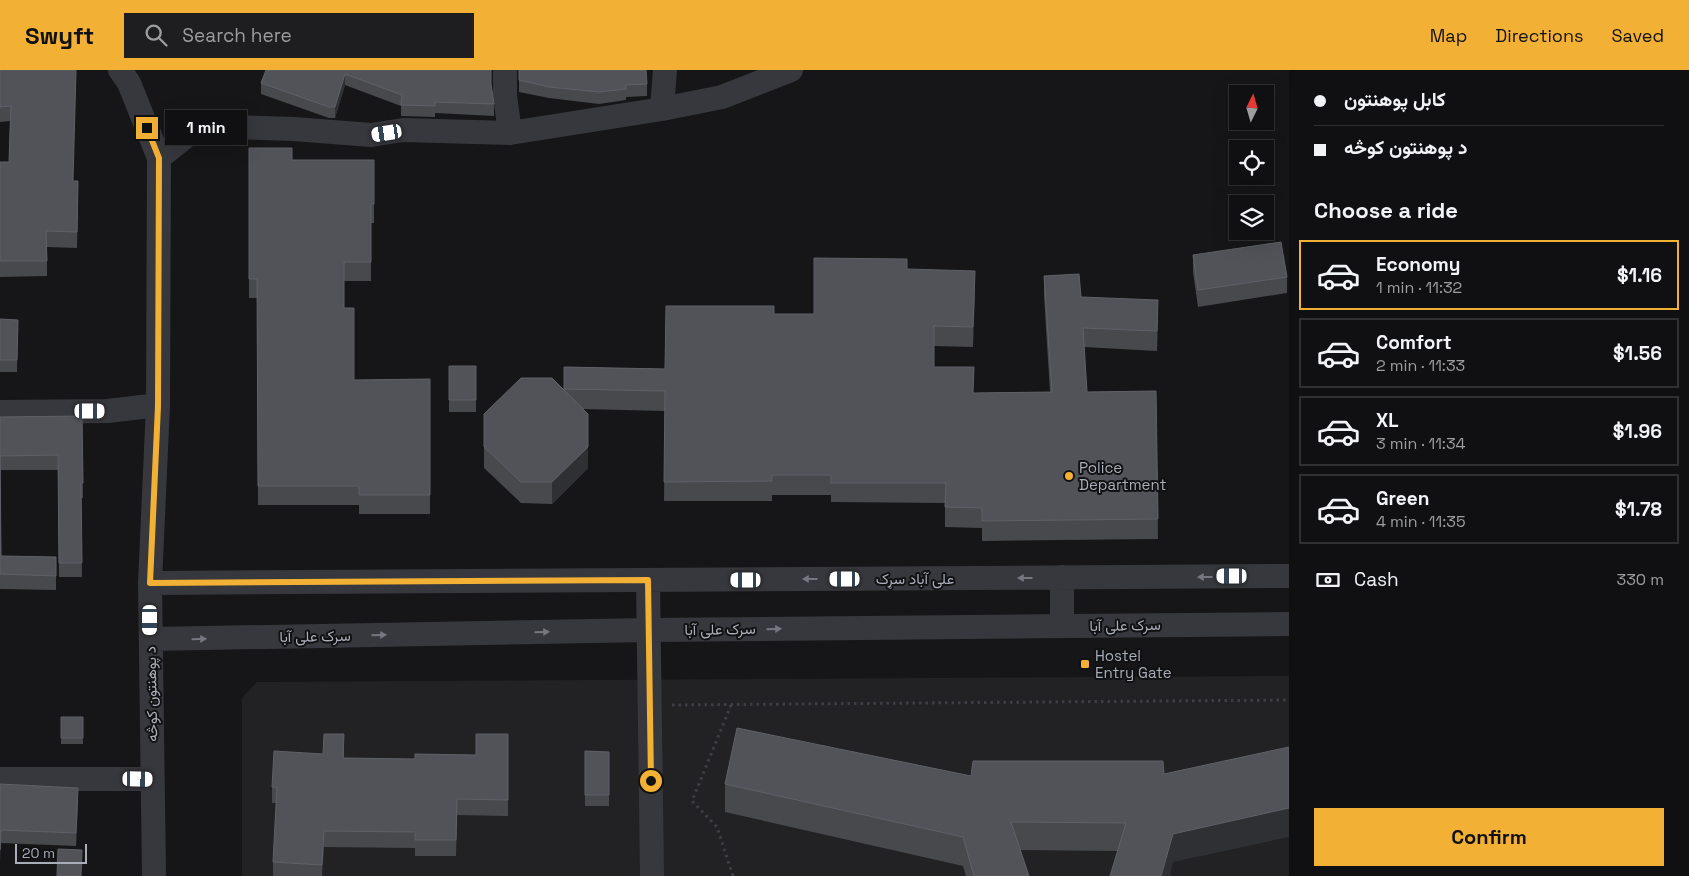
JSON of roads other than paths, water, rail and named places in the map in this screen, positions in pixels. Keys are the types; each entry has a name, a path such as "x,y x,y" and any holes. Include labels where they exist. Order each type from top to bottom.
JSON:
{"street":[{"name":"د پوهنتون کوڅه","path":"120,70 129,83 159,158 158,406 150,583 154,876"},
{"path":"505,70 504,95 510,133"},
{"path":"662,109 665,70"},
{"path":"159,158 199,126 294,129 371,136 403,130 510,133 662,109 722,96 791,70"},
{"path":"0,412 108,411 158,406"},
{"name":"علی آباد سړک","path":"150,583 1289,576"},
{"path":"1062,578 1062,626"},
{"path":"648,580 652,876"},
{"name":"سرک علی آبا","path":"151,640 649,630 1289,624"},
{"path":"0,779 152,779"}],"place":[{"name":"Police Department","path":"1069,476"},
{"name":"Hostel Entry Gate","path":"1085,664"}]}
